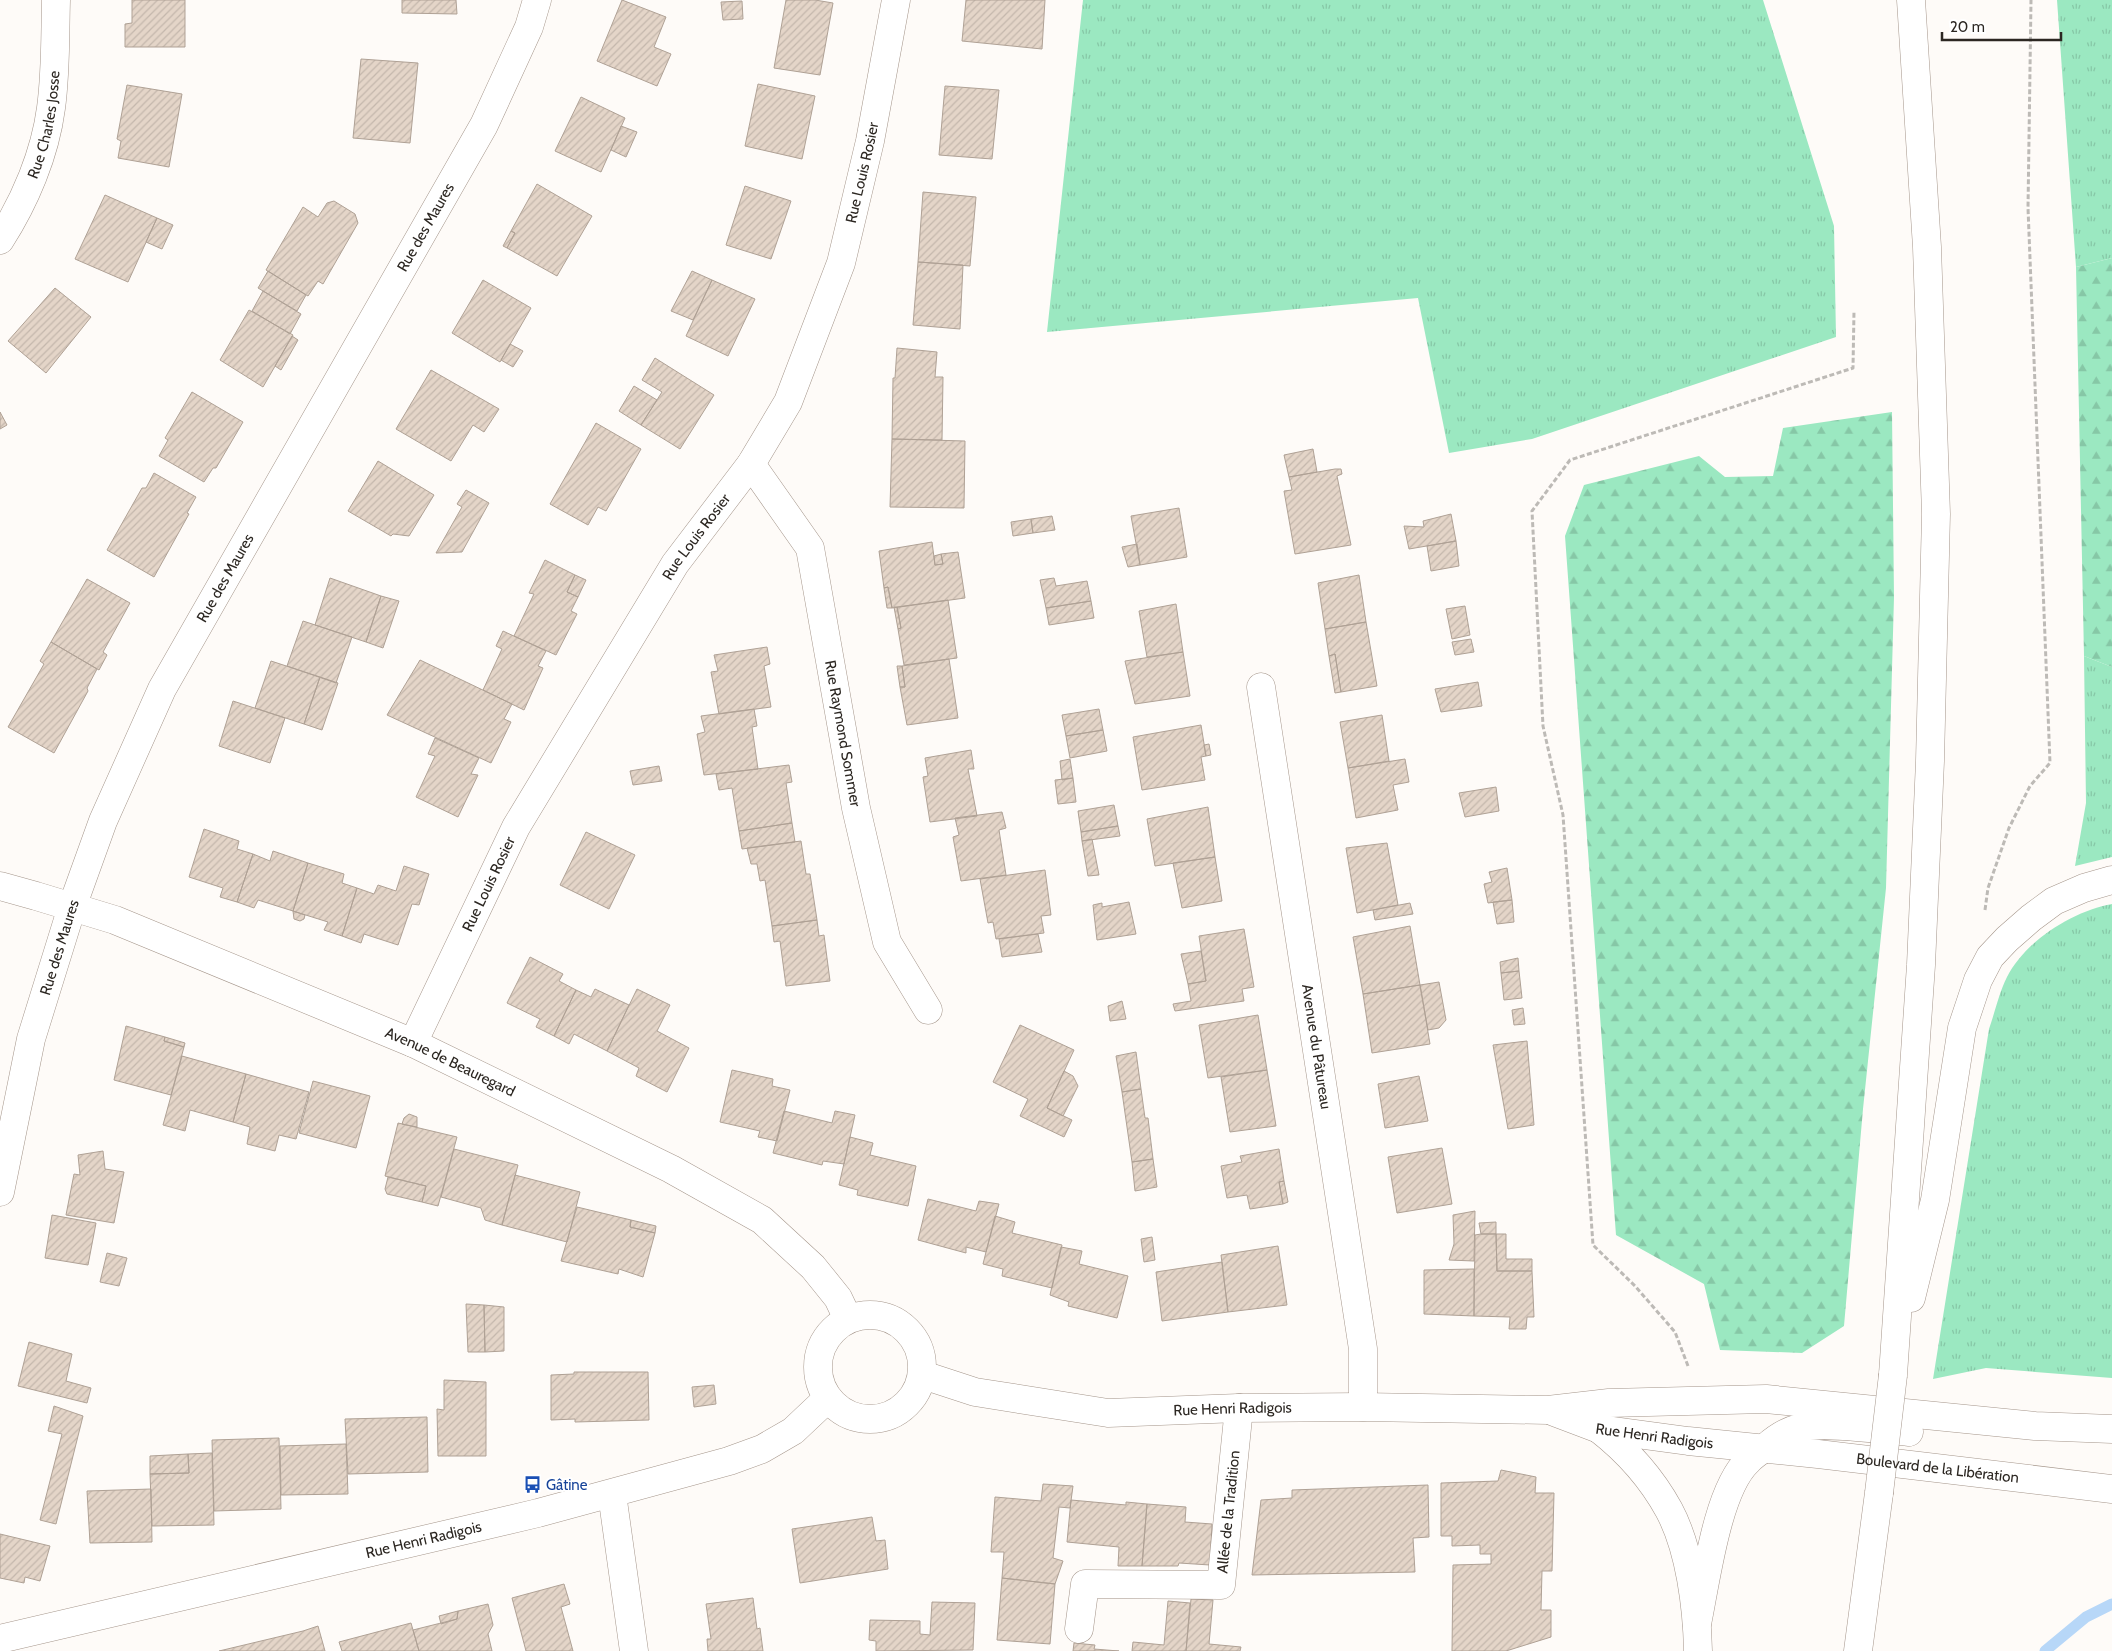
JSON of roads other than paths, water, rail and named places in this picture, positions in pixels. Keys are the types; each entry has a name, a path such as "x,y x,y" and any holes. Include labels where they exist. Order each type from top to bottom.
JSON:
{"street":[{"name":"Rue Charles Josse","path":"0,240 23,200 42,152 51,109 56,0"},
{"name":"Rue des Maures","path":"0,1192 31,1039 72,907 103,821 162,689 484,125 529,27 537,0"},
{"name":"Rue Louis Rosier","path":"413,1043 516,828 675,564 751,464 788,402 841,263 870,141 896,0"},
{"path":"1858,1651 1893,1375 1922,955 1930,761 1936,514 1928,247 1911,0"},
{"name":"Rue Raymond Sommer","path":"751,464 810,548 856,808 887,942 928,1010"},
{"name":"Avenue du Pâtureau","path":"1261,688 1363,1349 1363,1407"},
{"path":"1893,1375 1935,1200 1962,1028 1978,980 1990,957 2000,945 2031,918 2054,901 2084,888 2112,880"},
{"name":"Avenue de Beauregard","path":"0,886 115,920 413,1043 671,1169 762,1220 813,1267 838,1298 848,1319"},
{"path":"866,1315 885,1316 902,1324 915,1338 922,1356 922,1375 918,1389 909,1402 897,1412 883,1418 868,1419 852,1416 838,1409 828,1398 821,1384 818,1369 819,1354 825,1340 835,1328 848,1319 866,1315"},
{"name":"Rue Henri Radigois","path":"922,1375 975,1392 1108,1413 1239,1408 1363,1407 1548,1410 1609,1403 1766,1398 2035,1426"},
{"name":"Rue Henri Radigois","path":"0,1639 612,1494 729,1462 762,1449 793,1431 828,1398"},
{"name":"Allée de la Tradition","path":"1079,1629 1085,1584 1221,1585 1239,1408"},
{"name":"Rue Henri Radigois","path":"1548,1410 1599,1428 1763,1449"},
{"path":"1697,1624 1715,1537 1734,1478 1747,1461 1776,1438 1800,1427 1822,1426 1950,1436 1999,1435 2035,1426 2109,1427"},
{"path":"1599,1428 1616,1442 1631,1459 1669,1510 1683,1548 1697,1624 1698,1651"},
{"name":"Boulevard de la Libération","path":"1763,1449 2112,1489"},
{"path":"612,1494 634,1651"}],"waterway":[{"path":"2045,1651 2086,1617 2112,1604"}],"place":[{"name":"Gâtine","path":"532,1485"}]}
